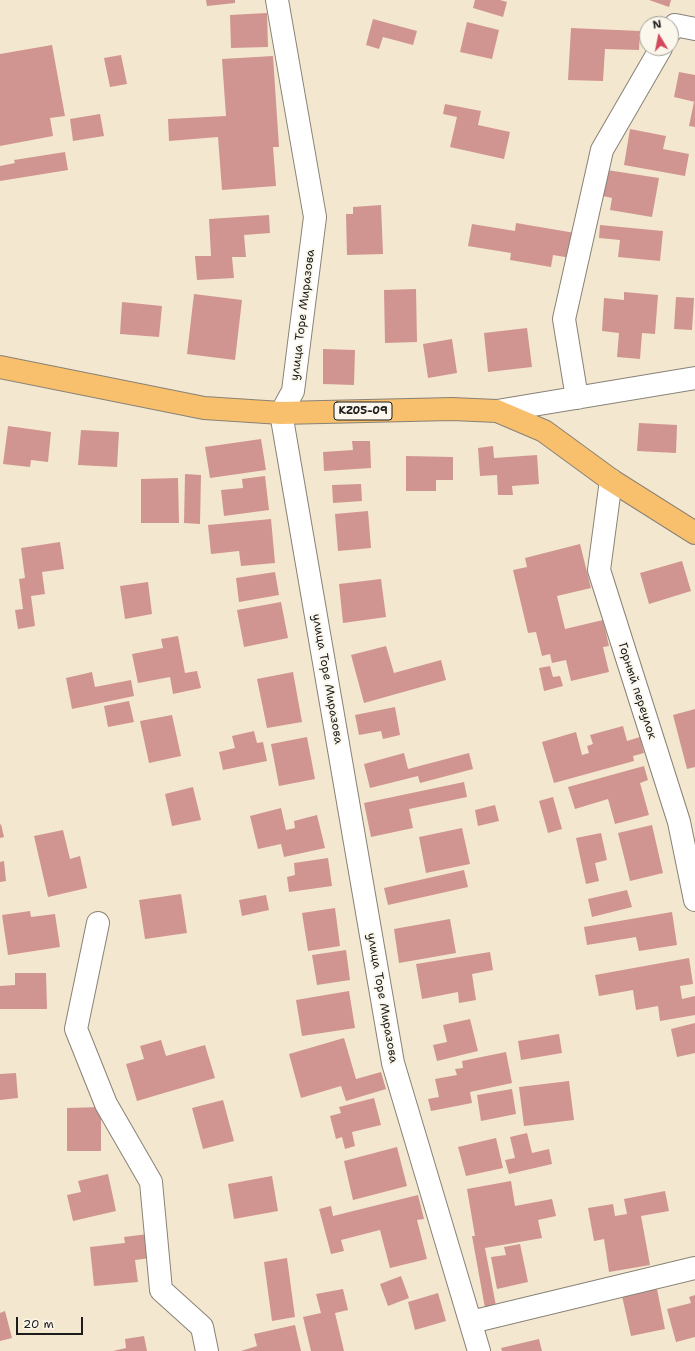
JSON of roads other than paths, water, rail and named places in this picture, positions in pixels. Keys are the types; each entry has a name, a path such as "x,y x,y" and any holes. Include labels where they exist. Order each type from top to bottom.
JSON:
{"main road":[{"name":"KZ05-09","path":"0,367 204,408 280,413 452,409 497,411 544,431 611,480 695,533"}],"street":[{"name":"улица Торе Миразова","path":"277,0 314,217 293,391 280,413 393,1063 471,1322 473,1350"},
{"path":"679,26 695,28"},
{"path":"577,398 564,319 602,150 656,56"},
{"path":"497,411 695,378"},
{"name":"Горный переулок","path":"611,480 599,570 679,822 695,900"},
{"path":"98,923 76,1030 106,1104 151,1182 161,1290 202,1327 207,1351"},
{"path":"471,1322 695,1268"}]}
